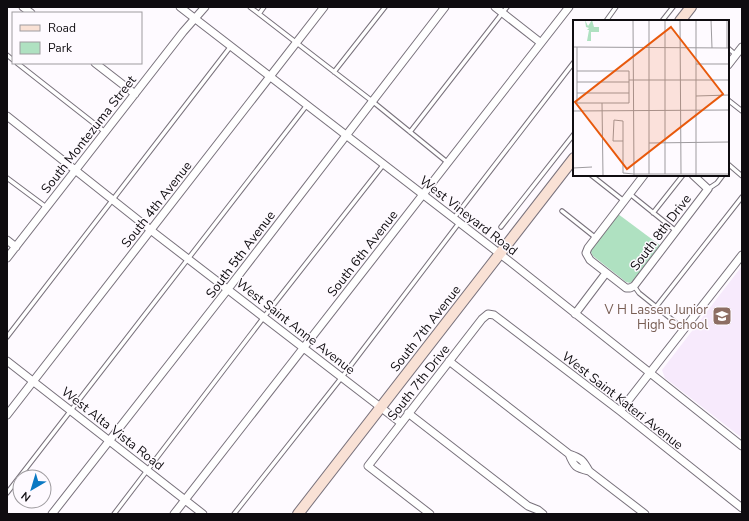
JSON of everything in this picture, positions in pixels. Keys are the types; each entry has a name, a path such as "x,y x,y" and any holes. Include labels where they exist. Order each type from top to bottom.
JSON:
{"main road":[{"path":"681,20 691,7"},
{"name":"South 7th Avenue","path":"298,514 380,406 573,159"}],"street":[{"name":"West Vineyard Road","path":"180,7 384,164 742,446"},
{"name":"South Montezuma Street","path":"7,258 183,32 205,7"},
{"name":"South 4th Avenue","path":"7,415 324,7"},
{"name":"South 5th Avenue","path":"52,514 228,289 445,7"},
{"path":"495,7 505,10 541,42"},
{"name":"South 6th Avenue","path":"174,514 569,7"},
{"path":"729,64 740,51"},
{"path":"96,64 135,94"},
{"name":"West Saint Anne Avenue","path":"7,116 188,259 401,423"},
{"path":"632,287 624,287 590,260 586,253 588,248 643,176"},
{"path":"694,176 708,189"},
{"name":"South 8th Drive","path":"632,287 708,189"},
{"path":"7,240 16,247"},
{"path":"620,411 742,255"},
{"path":"575,314 606,273"},
{"name":"South 7th Drive","path":"430,514 368,466 482,318 488,314"},
{"name":"West Saint Kateri Avenue","path":"488,314 494,315 620,411 742,509"},
{"name":"West Alta Vista Road","path":"7,361 204,514"},
{"path":"449,361 568,454 579,457 589,471 645,514"},
{"path":"408,413 528,506 543,514"},
{"path":"528,506 532,514"},
{"path":"738,514 742,509"}],"lane":[{"path":"250,7 372,101 447,162"},
{"path":"259,14 264,7"},
{"path":"334,72 385,7"},
{"path":"607,20 616,7"},
{"path":"663,20 673,7"},
{"path":"410,132 505,10"},
{"path":"7,336 231,46"},
{"path":"729,48 740,51"},
{"path":"234,514 342,377 573,63"},
{"path":"18,64 105,132"},
{"path":"729,101 742,112"},
{"path":"7,493 307,105"},
{"path":"501,227 573,135"},
{"path":"114,514 264,317 384,164"},
{"path":"729,166 742,176"},
{"path":"591,176 624,201"},
{"path":"653,213 682,176"},
{"path":"708,189 718,183 722,176"},
{"path":"7,178 46,208"},
{"path":"629,194 676,231"},
{"path":"656,307 742,196"},
{"path":"562,211 596,238"},
{"path":"632,287 675,322"}],"shaded area":[{"name":"V H Lassen Junior High School","path":"742,266 742,438 665,378 662,370"}],"green space":[{"path":"618,214 661,246 630,283 626,282 593,256 591,252 592,248"}],"place":[{"name":"V H Lassen Junior High School","path":"722,316"}]}
